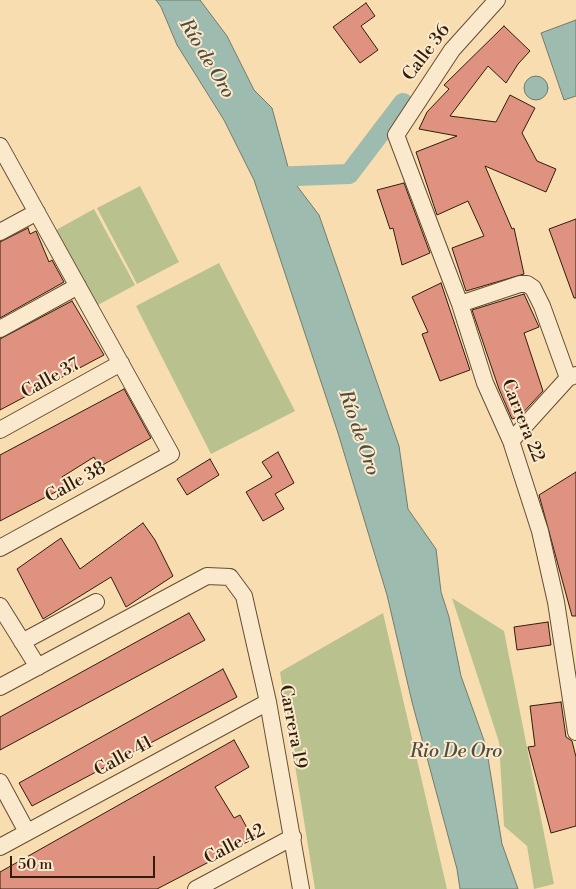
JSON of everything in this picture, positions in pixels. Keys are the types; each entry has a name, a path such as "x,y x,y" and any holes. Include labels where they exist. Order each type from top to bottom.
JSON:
{"street":[{"name":"Calle 36","path":"396,135 452,50 497,0"},
{"name":"Carrera 22","path":"396,135 460,304 485,383 511,441 540,531 556,602 576,732"},
{"path":"0,146 121,363"},
{"path":"0,232 37,212"},
{"path":"460,304 520,284 527,284 534,288 572,376 511,441"},
{"path":"0,329 78,286"},
{"name":"Calle 37","path":"0,430 121,363"},
{"name":"Calle 38","path":"0,548 171,454 121,363"},
{"name":"Carrera 19","path":"38,667 207,576 230,578 244,596 268,702 293,837 300,889"},
{"path":"22,642 96,602"},
{"path":"0,606 38,667 0,688"},
{"name":"Calle 41","path":"0,847 268,702"},
{"path":"0,782 28,832"},
{"name":"Calle 42","path":"196,889 293,837"}],"green space":[{"path":"140,186 179,262 137,284 97,208"},
{"path":"94,209 135,285 96,306 56,230"},
{"path":"219,263 295,411 211,454 136,306"},
{"path":"452,598 504,631 554,884 534,889 527,846 504,826 499,742"},
{"path":"383,613 447,889 315,889 280,672"}],"water":[{"name":"Rio De Oro","path":"156,0 200,0 227,36 254,90 272,108 291,178 319,215 399,446 408,509 436,549 441,592 449,617 461,676 486,746 502,844 518,889 460,889 457,869 412,702 387,595 338,433 254,180 224,120 177,45 161,7"},
{"path":"576,20 576,96 564,100 541,33"},
{"path":"536,76 541,77 547,83 547,93 541,99 536,100 531,99 525,93 524,88 525,83 531,77"}],"building":[{"path":"366,3 375,16 361,26 378,50 360,63 333,27"},
{"path":"504,26 530,51 518,64 506,83 488,66 450,116 496,122 510,95 535,108 522,133 537,161 556,169 546,192 485,166 512,229 514,228 524,274 466,291 452,248 484,236 468,201 437,215 416,152 457,136 419,129 427,112 449,89 444,85"},
{"path":"404,183 430,253 402,265 393,228 390,229 377,190"},
{"path":"576,219 576,298 574,298 549,229"},
{"path":"28,228 30,234 36,231 49,262 52,260 64,282 0,318 0,242"},
{"path":"441,283 470,370 440,381 422,334 428,332 412,297"},
{"path":"524,294 539,327 524,333 543,391 519,417 512,419 499,389 472,310"},
{"path":"72,301 104,355 0,410 0,339"},
{"path":"124,389 151,438 99,467 94,457 62,477 67,486 0,521 0,455"},
{"path":"278,452 294,483 275,494 284,509 263,521 246,492 272,477 262,462"},
{"path":"210,459 219,475 187,495 177,479"},
{"path":"576,472 576,616 572,616 539,495"},
{"path":"143,523 155,540 173,576 126,607 111,577 43,619 17,569 61,538 80,569"},
{"path":"189,613 205,640 0,750 0,717"},
{"path":"548,622 551,645 517,650 514,627"},
{"path":"223,669 237,697 32,806 19,783"},
{"path":"561,702 566,737 572,741 576,757 576,826 551,833 528,747 535,746 530,706"},
{"path":"234,740 249,767 215,787 234,818 240,815 253,839 157,889 0,889 0,872"}],"waterway":[{"path":"270,177 349,174 403,103"}],"water label":[{"name":"Río de Oro","path":"206,59"},
{"name":"Río de Oro","path":"358,433"}]}
